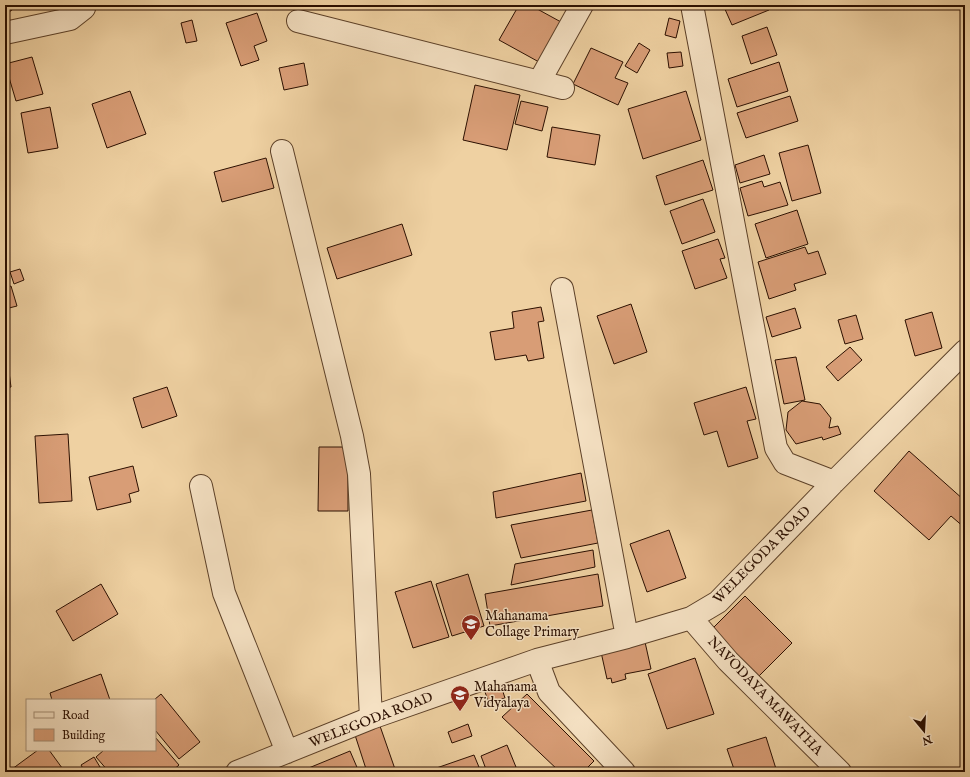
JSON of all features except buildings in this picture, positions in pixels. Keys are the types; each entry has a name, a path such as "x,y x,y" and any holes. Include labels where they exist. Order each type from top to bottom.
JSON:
{"street":[{"path":"5,33 70,19 84,8 84,5"},
{"path":"539,82 582,5"},
{"path":"692,5 776,448 785,463 834,482"},
{"path":"298,21 563,88"},
{"path":"282,151 360,474 371,718"},
{"path":"562,289 626,637"},
{"name":"WELEGODA ROAD","path":"237,772 371,718 538,660 691,618 718,602 834,482 961,363"},
{"path":"201,486 224,592 287,752"},
{"name":"NAVODAYA MAWATHA","path":"691,618 728,661 840,772"},
{"path":"538,660 549,692 624,772"}],"place":[{"name":"Mahanama Collage Primary","path":"471,641"},
{"name":"Mahanama Vidyalaya","path":"460,712"}]}
